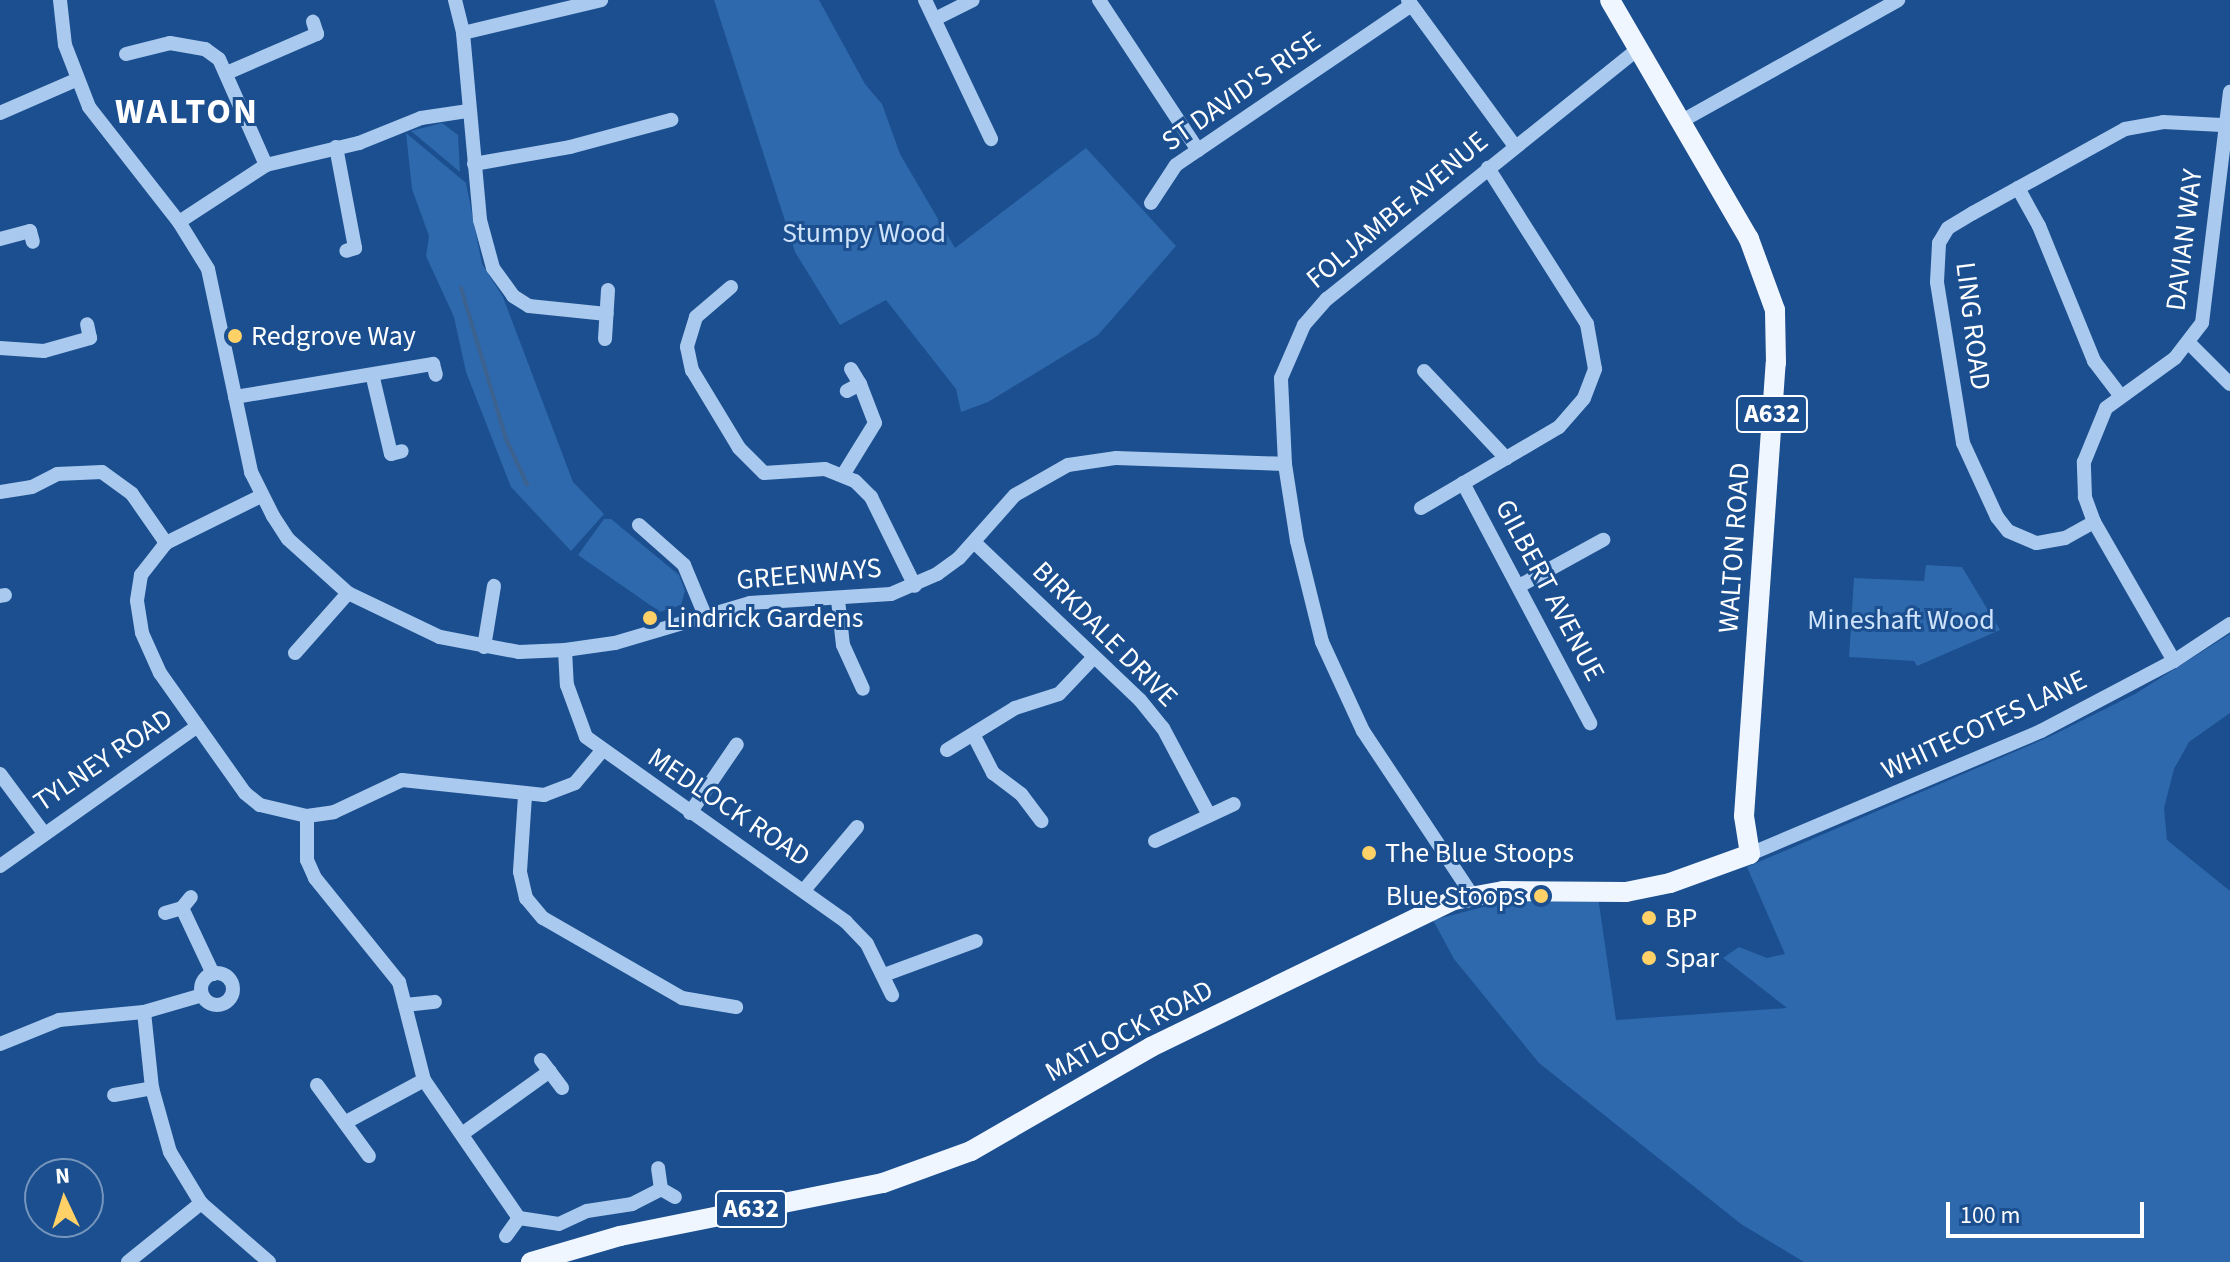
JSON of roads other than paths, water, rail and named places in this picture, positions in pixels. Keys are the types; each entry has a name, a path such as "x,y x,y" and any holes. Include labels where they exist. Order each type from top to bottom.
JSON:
{"main road":[{"name":"WALTON ROAD","path":"1610,0 1759,260 1775,310 1776,363 1744,816 1750,854"},
{"name":"MATLOCK ROAD","path":"531,1262 620,1236 883,1183 971,1151 1151,1047 1422,913 1472,895 1527,890 1626,892 1670,883 1750,854"}],"street":[{"name":"GREENWAYS","path":"60,0 76,80 89,107 179,222 208,269 235,397 261,496 288,539 318,568 348,593 397,620 484,647 565,650 615,643 704,613 762,602 838,600 891,594 915,586 937,574 974,542 1015,495 1068,465 1116,458 1285,464"},
{"path":"455,0 463,33 468,111 485,243 500,281 529,306 607,314"},
{"path":"463,33 601,0"},
{"path":"925,0 991,139"},
{"path":"935,19 973,0"},
{"path":"1099,0 1198,150"},
{"path":"1680,122 1898,0"},
{"path":"1410,2 1515,146"},
{"name":"ST DAVID'S RISE","path":"1151,203 1176,165 1410,2"},
{"path":"229,72 317,34 313,22"},
{"path":"141,33 145,48"},
{"path":"126,54 170,43 205,49 229,72 266,165"},
{"name":"FOLJAMBE AVENUE","path":"1472,895 1363,731 1334,671 1308,592 1285,464 1281,378 1304,325 1327,299 1637,50"},
{"path":"0,113 76,80"},
{"name":"DAVIAN WAY","path":"2174,661 2094,522 2083,479 2088,442 2095,424 2120,395 2189,343 2208,300 2222,125 2230,92"},
{"path":"179,222 266,165 336,147 421,118 468,111"},
{"path":"474,164 570,147 671,120"},
{"name":"LING ROAD","path":"2094,522 2049,543 2016,536 1997,517 1963,443 1935,259 1948,228 2143,123 2222,125"},
{"path":"336,147 355,248 346,251"},
{"path":"1421,508 1576,412 1592,383 1595,356 1582,315 1488,168"},
{"path":"2018,188 2094,361 2120,395"},
{"path":"0,239 30,231 33,242"},
{"path":"2214,248 2230,249"},
{"path":"731,287 696,317 687,347 692,370 723,436 750,465 764,473 825,469 843,475 871,497 915,586"},
{"path":"605,339 608,290"},
{"path":"712,301 721,314"},
{"path":"0,348 36,352 59,347 90,338 87,324"},
{"path":"2189,343 2230,384"},
{"path":"235,397 373,378 433,364 436,375"},
{"path":"843,475 875,423 853,387 851,369"},
{"path":"1424,371 1506,458"},
{"path":"373,378 391,454 402,451"},
{"path":"0,492 32,487 57,474 111,468 166,543"},
{"name":"GILBERT AVENUE","path":"1463,483 1521,585 1590,723"},
{"path":"261,496 166,543 141,575 139,618 160,673 245,793 260,805 307,816 334,812 402,780 525,796 560,791 575,783 601,752"},
{"path":"639,525 684,565 704,613"},
{"path":"1521,585 1603,540"},
{"name":"BIRKDALE DRIVE","path":"974,542 1163,728 1209,815"},
{"path":"484,647 494,586"},
{"path":"295,653 348,593"},
{"path":"838,600 843,645 861,670 863,689"},
{"name":"WHITECOTES LANE","path":"1750,854 2041,731 2174,661 2230,624"},
{"name":"MEDLOCK ROAD","path":"565,650 576,717 601,752 805,889 857,932 884,975 892,995"},
{"path":"947,750 1015,708 1059,694 1094,657"},
{"name":"TYLNEY ROAD","path":"0,866 43,832 198,726"},
{"path":"974,736 993,773 1021,794 1041,821"},
{"path":"690,813 738,751"},
{"path":"0,774 43,832"},
{"path":"525,796 520,872 526,898 543,918 682,998 717,1007 736,1007"},
{"path":"1155,841 1234,804"},
{"path":"307,816 307,860 315,878 391,971 405,1005 424,1080 519,1218 559,1224 587,1211 632,1204 661,1189"},
{"path":"805,889 857,834"},
{"path":"165,913 186,903 213,974"},
{"path":"884,975 952,941 976,941"},
{"path":"0,1044 59,1020 144,1012 202,995 220,1005 231,996 227,977 213,974 202,982 202,995"},
{"path":"405,1005 435,1002"},
{"path":"716,1023 717,1007"},
{"path":"144,1012 152,1088 170,1152 201,1203 269,1262"},
{"path":"462,1134 512,1103 546,1066 562,1088"},
{"path":"348,1121 424,1080"},
{"path":"317,1085 348,1121 369,1156"},
{"path":"114,1095 152,1088"},
{"path":"658,1168 661,1189"},
{"path":"661,1189 675,1197"},
{"path":"124,1260 201,1203"},
{"path":"506,1236 519,1218"}],"waterway":[{"path":"461,288 506,439 527,484"}],"place":[{"name":"Redgrove Way","path":"235,336"},
{"name":"Lindrick Gardens","path":"650,618"},
{"name":"The Blue Stoops","path":"1369,853"},
{"name":"Blue Stoops","path":"1541,896"},
{"name":"BP","path":"1649,918"},
{"name":"Spar","path":"1649,958"}],"district":[{"name":"WALTON","path":"187,112"}],"park label":[{"name":"Stumpy Wood","path":"864,233"},
{"name":"Mineshaft Wood","path":"1901,620"}]}
